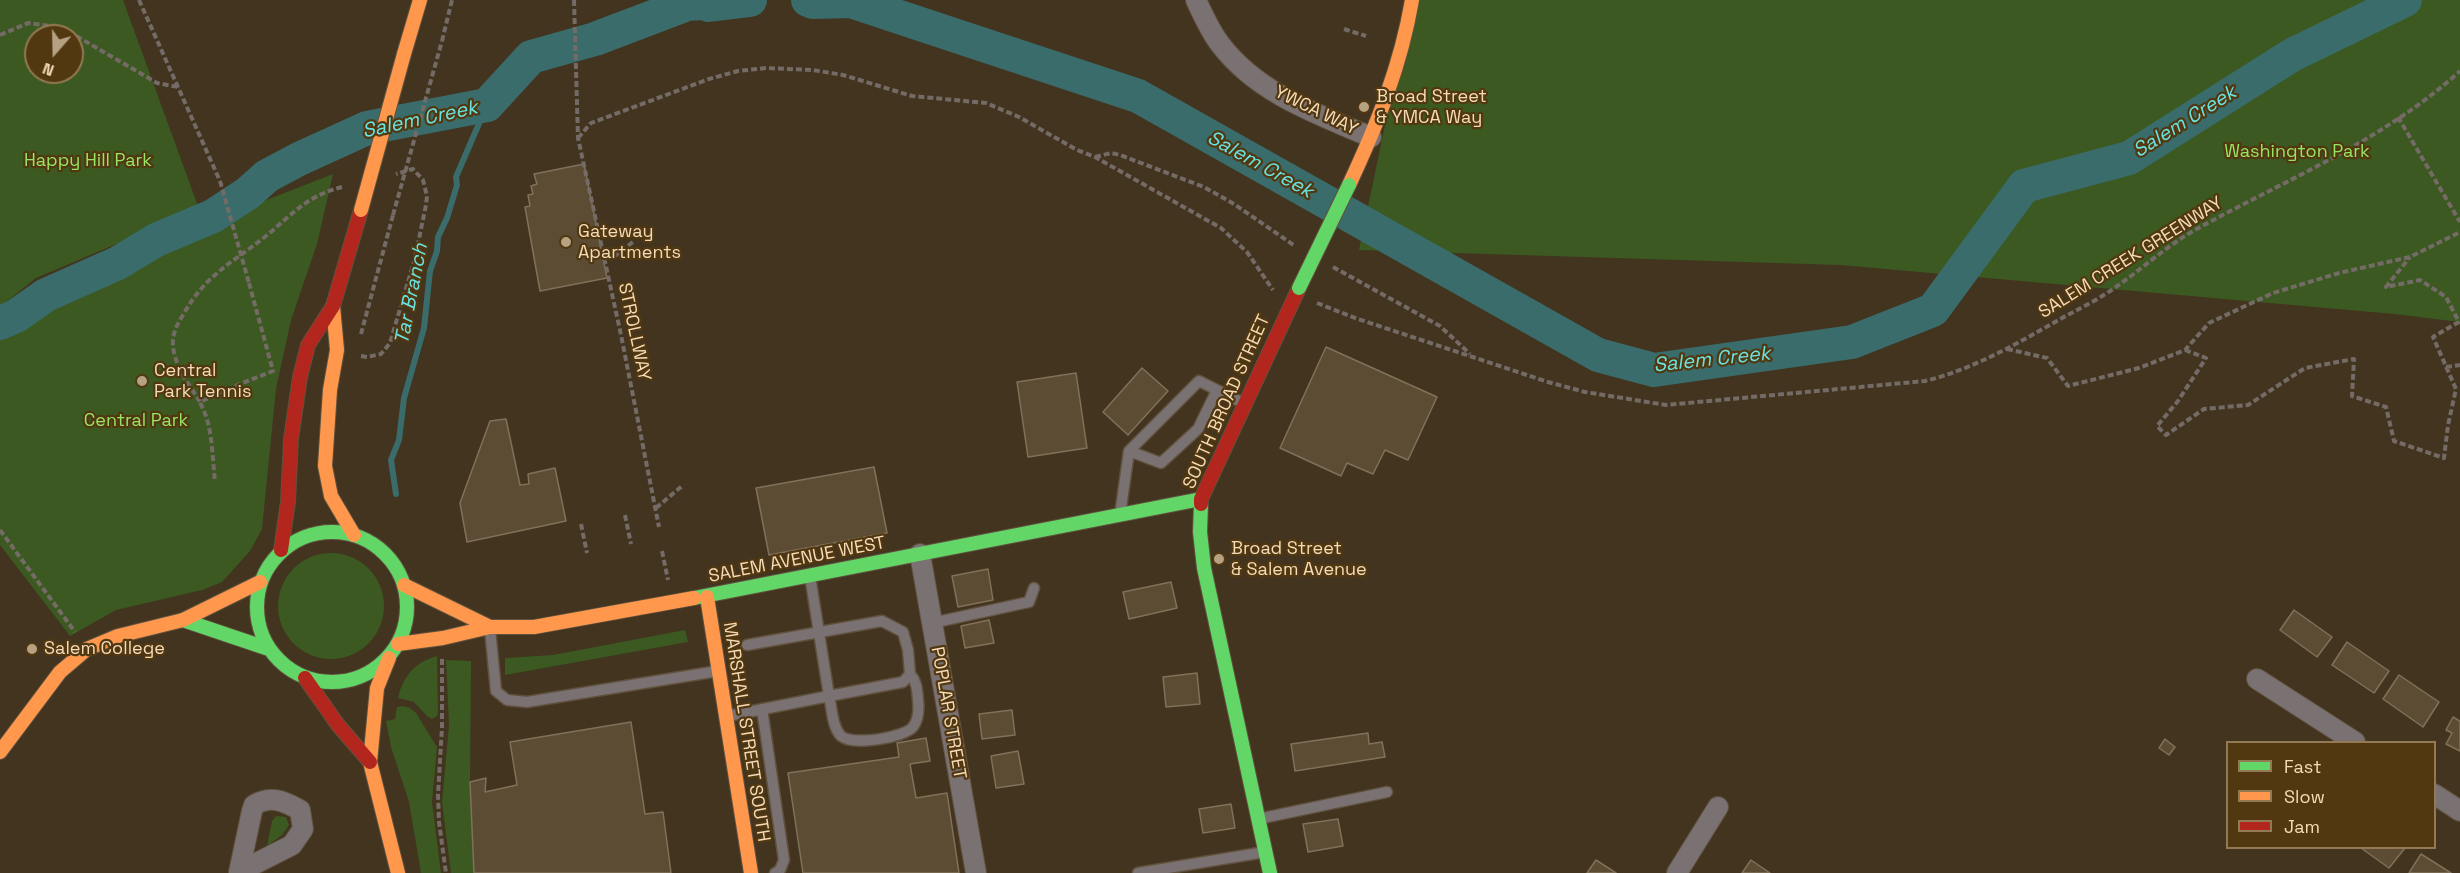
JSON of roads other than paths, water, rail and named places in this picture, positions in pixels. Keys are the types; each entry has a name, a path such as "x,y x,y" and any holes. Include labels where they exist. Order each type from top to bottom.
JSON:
{"main road":[{"path":"281,550 288,502 291,439 300,376 308,345 333,306 420,0"},
{"name":"SOUTH BROAD STREET","path":"1270,873 1204,568 1200,532 1201,499 1371,137 1398,67 1408,30 1412,0"},
{"path":"333,306 338,350 330,390 325,466 331,496 354,535"},
{"name":"SALEM AVENUE WEST","path":"398,644 443,638 490,627 534,627 706,597 1201,499"},
{"path":"389,658 371,672 350,681 327,683 305,678 285,667 268,649 259,628 256,605 260,582 268,565 281,550 315,533 334,531 354,535 376,545 393,563 404,585 408,605 406,625 377,688 370,762 398,873"},
{"path":"0,752 60,672 87,649 118,636 183,620 260,582"},
{"path":"404,585 490,627"},
{"name":"MARSHALL STREET SOUTH","path":"706,597 751,873"},
{"path":"183,620 268,649"},
{"path":"305,678 338,725 370,762"}],"street":[{"name":"YWCA WAY","path":"1196,0 1208,27 1220,45 1239,66 1293,102 1371,137"},
{"name":"POPLAR STREET","path":"920,554 976,873"},
{"path":"2257,679 2353,741"},
{"path":"2436,795 2460,811"},
{"path":"1677,873 1718,807"}],"lane":[{"path":"1120,515 1129,451 1199,381 1245,404"},
{"path":"1129,451 1161,463 1198,429 1217,390"},
{"path":"747,645 819,631 882,621 893,625 903,632 908,650 910,674 916,681 918,717 912,727 903,733 860,741 842,736 835,727 829,696 819,631 810,576"},
{"path":"932,623 1029,602 1034,588"},
{"path":"490,627 496,691 507,700 526,702 718,671"},
{"path":"726,717 903,682 910,674"},
{"path":"762,709 784,860 780,870 776,873"},
{"path":"1258,819 1387,792"},
{"path":"1138,873 1206,867 1265,852"}],"waterway":[{"name":"Salem Creek","path":"0,323 16,316 46,295 118,263 156,240 213,216 248,193 267,176 367,128 487,105 531,57 595,39 687,4 709,5 750,0"},
{"name":"Salem Creek","path":"808,0 813,2 851,1 1138,96 1598,355 1654,370 1852,342 1933,310 2024,186 2129,158 2292,55 2405,0"},
{"name":"Tar Branch","path":"396,494 391,460 399,440 404,398 424,328 430,271 437,251 438,237 447,218 457,185 456,177 487,105"}],"place":[{"name":"Broad Street & YMCA Way","path":"1364,107"},
{"name":"Gateway Apartments","path":"566,242"},
{"name":"Central Park Tennis","path":"142,381"},
{"name":"Broad Street & Salem Avenue","path":"1219,559"},
{"name":"Salem College","path":"32,649"}],"park label":[{"name":"Washington Park","path":"2297,152"},
{"name":"Happy Hill Park","path":"88,161"},
{"name":"Central Park","path":"136,421"}]}
